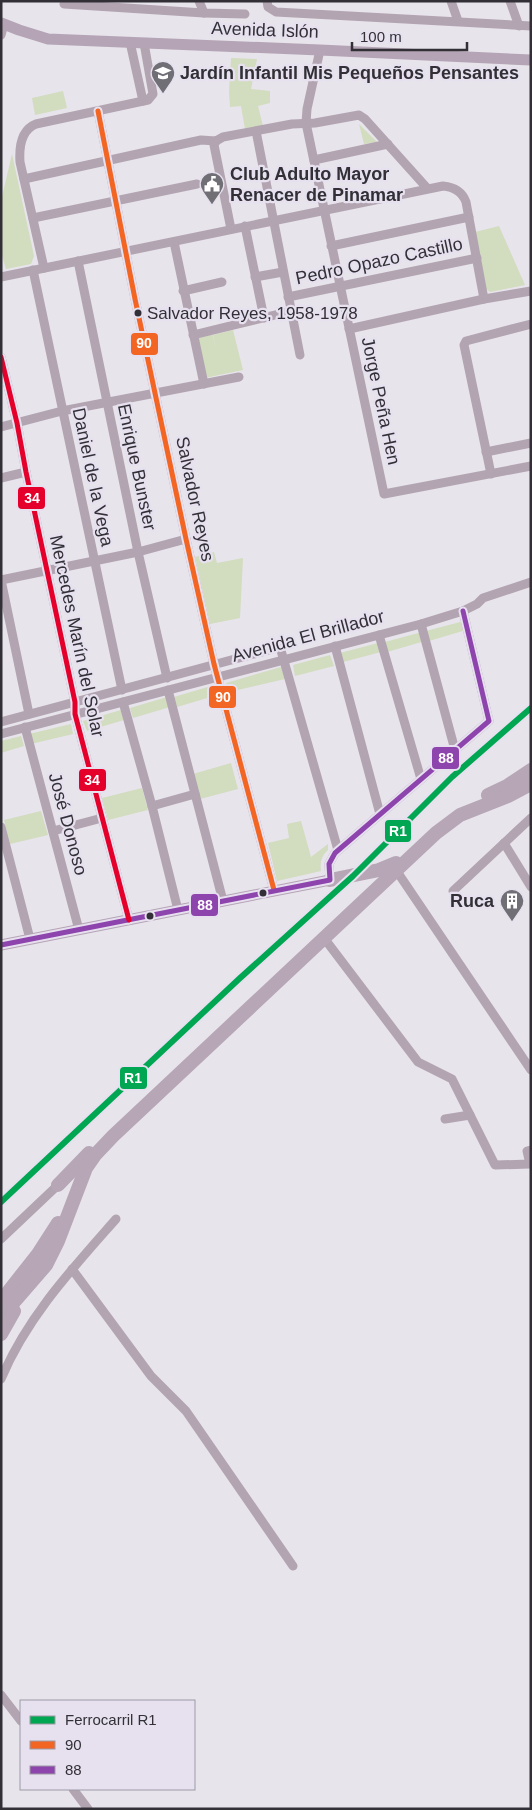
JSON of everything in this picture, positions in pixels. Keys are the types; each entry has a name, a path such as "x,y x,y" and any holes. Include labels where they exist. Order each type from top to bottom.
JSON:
{"highway":[{"path":"1,1318 51,1256 74,1202 80,1180 96,1154 113,1136 324,938 453,812 469,802 507,786 531,770"},
{"path":"58,1185 92,1150 366,891 453,819 468,811 508,796 531,784"},
{"path":"330,880 396,866"},
{"path":"353,876 360,881 366,891"},
{"path":"4,1297 38,1254 57,1226 81,1166 92,1150"},
{"path":"1,1334 31,1282"}],"main road":[{"name":"Avenida Islón","path":"2,27 48,40 531,60"},
{"path":"1,945 330,880"}],"street":[{"path":"199,1 204,14"},
{"path":"266,1 268,7 276,12 531,26"},
{"path":"451,1 458,21"},
{"path":"510,1 519,26"},
{"path":"64,4 204,14 245,14"},
{"path":"130,42 143,101"},
{"path":"44,268 20,162 23,136 28,128 36,124 148,100 153,94 144,43"},
{"name":"Jorge Peña Hen","path":"320,50 307,109 306,123 384,494 491,474"},
{"name":"Salvador Reyes","path":"98,111 186,539 214,664 274,890"},
{"path":"24,179 201,140 216,141 223,137 292,124 359,115 427,188"},
{"path":"256,131 300,356"},
{"path":"216,141 214,145 231,229"},
{"path":"314,160 388,144"},
{"path":"33,218 197,184"},
{"path":"1,277 440,186 458,190 464,197 484,299"},
{"path":"331,246 469,217"},
{"path":"245,226 264,318"},
{"path":"174,242 204,384"},
{"name":"Pedro Opazo Castillo","path":"288,297 476,258"},
{"name":"Enrique Bunster","path":"78,261 138,552 167,678"},
{"name":"Daniel de la Vega","path":"33,270 122,690"},
{"path":"255,277 283,272"},
{"path":"183,291 222,282"},
{"path":"349,329 484,299 531,291"},
{"path":"193,335 291,311"},
{"path":"531,324 466,341 464,345 491,474 531,466"},
{"name":"Mercedes Marín del Solar","path":"1,357 17,423 46,570 75,702 75,714 129,920"},
{"path":"1,427 62,411 239,377"},
{"path":"486,452 531,443"},
{"path":"1,478 26,472"},
{"path":"30,714 1,580 138,552 186,539"},
{"name":"Avenida El Brillador","path":"1,734 421,624 463,611 477,604 483,598 531,582"},
{"path":"330,880 329,864 338,850 489,721 463,611"},
{"path":"421,624 455,750"},
{"path":"379,634 421,779"},
{"path":"335,646 380,814"},
{"name":"Avenida El Brillador","path":"1,722 280,648 284,660"},
{"path":"284,660 338,850"},
{"path":"168,690 223,901"},
{"path":"123,702 178,910"},
{"name":"José Donoso","path":"25,727 79,930"},
{"path":"152,806 195,794"},
{"path":"53,831 102,818"},
{"path":"453,890 531,818"},
{"path":"2,834 30,939"},
{"path":"504,843 531,886"},
{"path":"396,866 531,1070"},
{"path":"324,938 418,1062 452,1079 495,1165 530,1164 528,1151 531,1150"},
{"path":"445,1120 470,1115"},
{"path":"1,1238 58,1185"},
{"path":"1,1379 29,1324 50,1295 116,1219"},
{"path":"72,1269 151,1376 186,1411 293,1566"},
{"path":"1,1695 20,1720"},
{"path":"74,1790 88,1809"}],"green space":[{"path":"231,58 257,59 251,89 270,91 270,103 258,106 263,126 245,129 241,106 230,107"},
{"path":"63,91 67,108 35,115 32,98"},
{"path":"359,124 377,142 364,144"},
{"path":"12,154 34,256 31,264 6,269 1,252 1,201"},
{"path":"499,226 525,285 490,292 486,289 475,232"},
{"path":"233,330 243,370 205,378 197,337 212,333 216,348 213,335"},
{"path":"214,552 217,563 243,558 240,618 210,624 195,557"},
{"path":"464,621 466,630 429,641 426,631"},
{"path":"422,632 425,641 387,652 385,642"},
{"path":"378,643 381,652 343,662 340,653"},
{"path":"330,655 334,666 295,676 293,665"},
{"path":"281,667 285,679 229,692 226,683"},
{"path":"211,686 214,696 177,707 174,697"},
{"path":"167,697 170,707 133,718 130,708"},
{"path":"121,710 124,720 87,731 83,721"},
{"path":"71,724 73,734 31,744 29,734"},
{"path":"21,736 24,746 1,753 1,741"},
{"path":"231,763 238,789 200,799 193,774"},
{"path":"142,788 148,810 108,820 102,798"},
{"path":"41,811 48,835 10,844 4,820"},
{"path":"301,821 311,857 328,844 328,850 322,860 321,871 277,881 268,843 289,838 287,824"}],"rail line":[{"name":"R1","path":"1,1202 239,979 353,876 452,777 531,708"}],"transit line":[{"name":"90","path":"98,111 135,299 214,664 274,890"},
{"name":"34","path":"1,357 17,423 75,702 75,714 129,920"},
{"name":"88","path":"1,945 330,880 329,864 335,853 489,721 463,611"}],"place":[{"name":"Jardín Infantil Mis Pequeños Pensantes","path":"163,94"},
{"name":"Club Adulto Mayor Renacer de Pinamar","path":"212,205"},
{"name":"Salvador Reyes, 1958-1978","path":"138,313"},
{"name":"Ruca","path":"512,922"}]}
